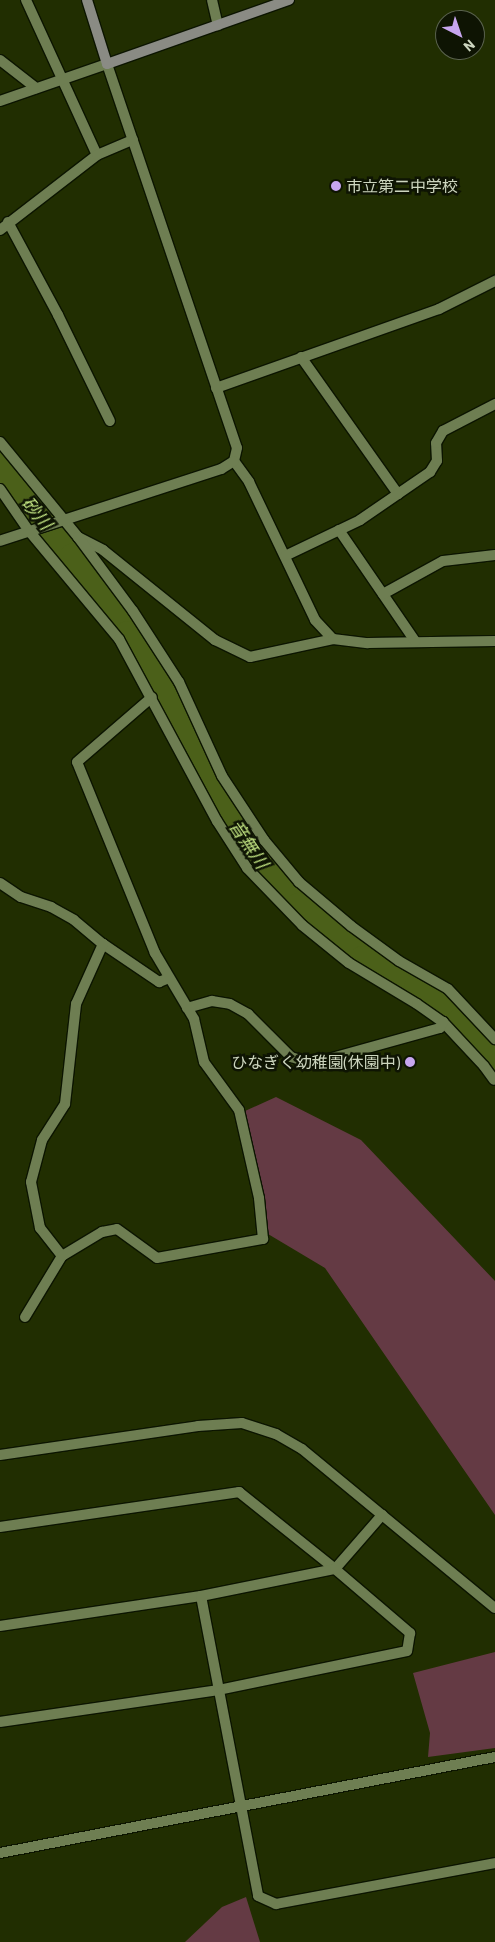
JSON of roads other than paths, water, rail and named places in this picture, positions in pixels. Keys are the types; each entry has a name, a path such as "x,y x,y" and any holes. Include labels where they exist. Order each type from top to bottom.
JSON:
{"main road":[{"path":"87,0 107,64 289,0"}],"street":[{"path":"26,0 98,155"},
{"path":"212,0 218,25"},
{"path":"0,60 36,88"},
{"path":"0,101 107,64 237,448 234,461 221,469 0,541"},
{"path":"0,230 98,155 132,140"},
{"path":"8,222 58,315 110,421"},
{"path":"216,388 439,309 495,281"},
{"path":"302,357 398,494"},
{"path":"285,556 360,520 430,472 437,461 436,443 443,431 495,404"},
{"path":"0,442 78,536 134,611 179,682 222,776 264,840 299,882 351,926 399,961 448,989 495,1039"},
{"path":"234,461 249,482 315,620 333,639"},
{"path":"0,489 30,531 119,639 152,697 194,779 246,868 302,925 349,963 418,1004 443,1022 484,1066 494,1080"},
{"path":"339,530 415,642"},
{"path":"78,536 103,550 215,640 250,657 333,639 368,643 495,641"},
{"path":"382,594 443,561 495,555"},
{"path":"25,1317 62,1256 102,1232 117,1229 157,1258 263,1239 259,1198 239,1110 204,1062 194,1019 155,953 77,762 152,697"},
{"path":"0,883 21,897 51,907 74,920 103,944 159,982 169,978"},
{"path":"62,1256 40,1228 31,1182 42,1140 65,1104 76,1004 103,944"},
{"path":"188,1008 212,1000 230,1004 248,1014 292,1057 306,1062 328,1059 440,1028 443,1022"},
{"path":"0,1455 198,1426 242,1423 276,1434 302,1450 495,1608"},
{"path":"0,1527 239,1492 335,1569 410,1633 407,1651 219,1690 0,1722"},
{"path":"0,1626 201,1596 335,1569 382,1515"},
{"path":"201,1596 258,1896 276,1904 495,1863"},
{"path":"0,1853 495,1757"}],"waterway":[{"name":"音無川","path":"0,467 74,558 128,636 253,855 299,908 363,961 419,988 461,1023 495,1065"}],"place":[{"name":"市立第二中学校","path":"336,186"},
{"name":"ひなぎく幼稚園(休園中)","path":"410,1062"}],"water label":[{"name":"砂川","path":"37,513"}]}
